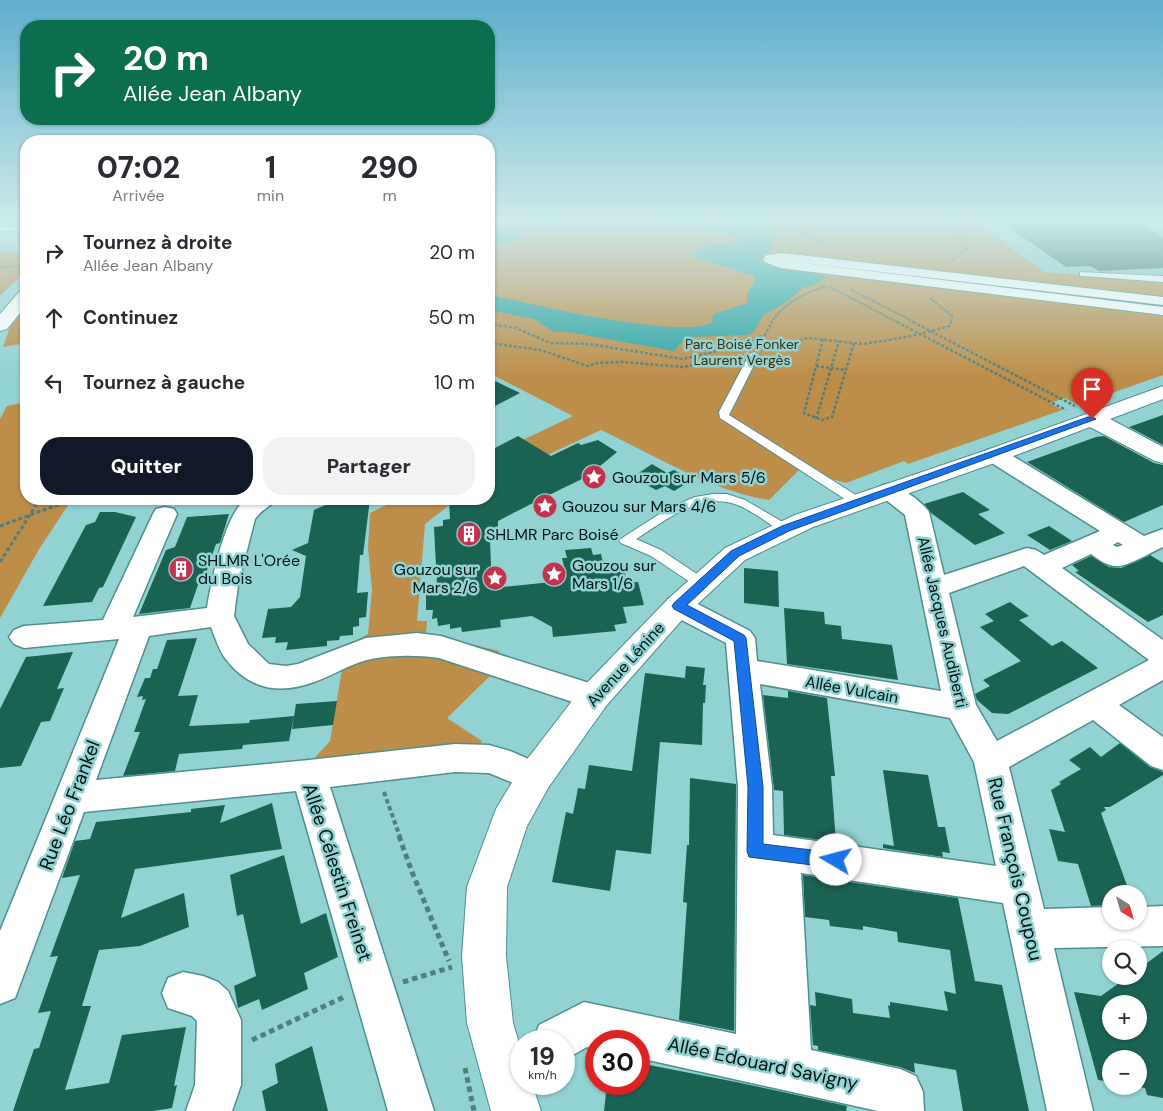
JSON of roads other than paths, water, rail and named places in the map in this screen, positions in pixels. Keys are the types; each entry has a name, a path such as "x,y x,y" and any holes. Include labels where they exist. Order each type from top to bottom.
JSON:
{"street":[{"path":"839,272 925,278 1163,301"},
{"path":"885,272 1163,311"},
{"path":"0,325 20,302"},
{"name":"Avenue Lénine","path":"510,1072 490,1023 484,956 486,887 509,821 535,777 594,697 678,606 735,554 786,528 995,455 1080,415 1163,392"},
{"path":"1080,415 1163,456"},
{"path":"995,455 1119,532 1153,542"},
{"name":"Allée Jacques Audiberti","path":"889,491 917,512 960,707 991,761"},
{"path":"254,505 243,518 224,585 220,616 236,651 258,672 272,677 286,678 302,674 366,649 417,644 441,647 594,697"},
{"name":"Rue Léo Frankel","path":"0,983 70,798 165,514"},
{"path":"1041,567 1119,532"},
{"path":"1093,544 1116,558 1153,542"},
{"path":"934,588 1027,556 1163,654"},
{"path":"678,606 740,638 745,670 755,787 768,852 774,1065"},
{"path":"24,637 126,628 220,616"},
{"name":"Rue François Coupou","path":"1070,1111 991,761 1163,666"},
{"name":"Allée Vulcain","path":"745,670 960,707"},
{"path":"1094,703 1163,756"},
{"path":"309,775 455,758 490,759 535,777"},
{"name":"Allée Célestin Freinet","path":"70,798 309,775 375,987 411,1111"},
{"path":"768,852 1019,887"},
{"path":"1030,930 1163,926"},
{"path":"183,993 203,997 213,1006 219,1020 220,1055 218,1085 209,1111"},
{"name":"Allée Edouard Savigny","path":"574,1030 584,1024 900,1092 901,1111"},
{"path":"1070,1111 1075,1111"}],"lane":[{"path":"1083,274 1163,279"},
{"path":"754,354 724,412 724,416 858,502"},
{"path":"701,583 656,553 626,540 694,501 727,498 786,528"}],"place":[{"name":"Gouzou sur Mars 5/6","path":"594,477"},
{"name":"Gouzou sur Mars 4/6","path":"545,506"},
{"name":"SHLMR Parc Boisé","path":"469,534"},
{"name":"SHLMR L'Orée du Bois","path":"181,569"},
{"name":"Gouzou sur Mars 1/6","path":"554,574"},
{"name":"Gouzou sur Mars 2/6","path":"495,578"}],"park label":[{"name":"Parc Boisé Fonker Laurent Vergès","path":"742,352"}]}
